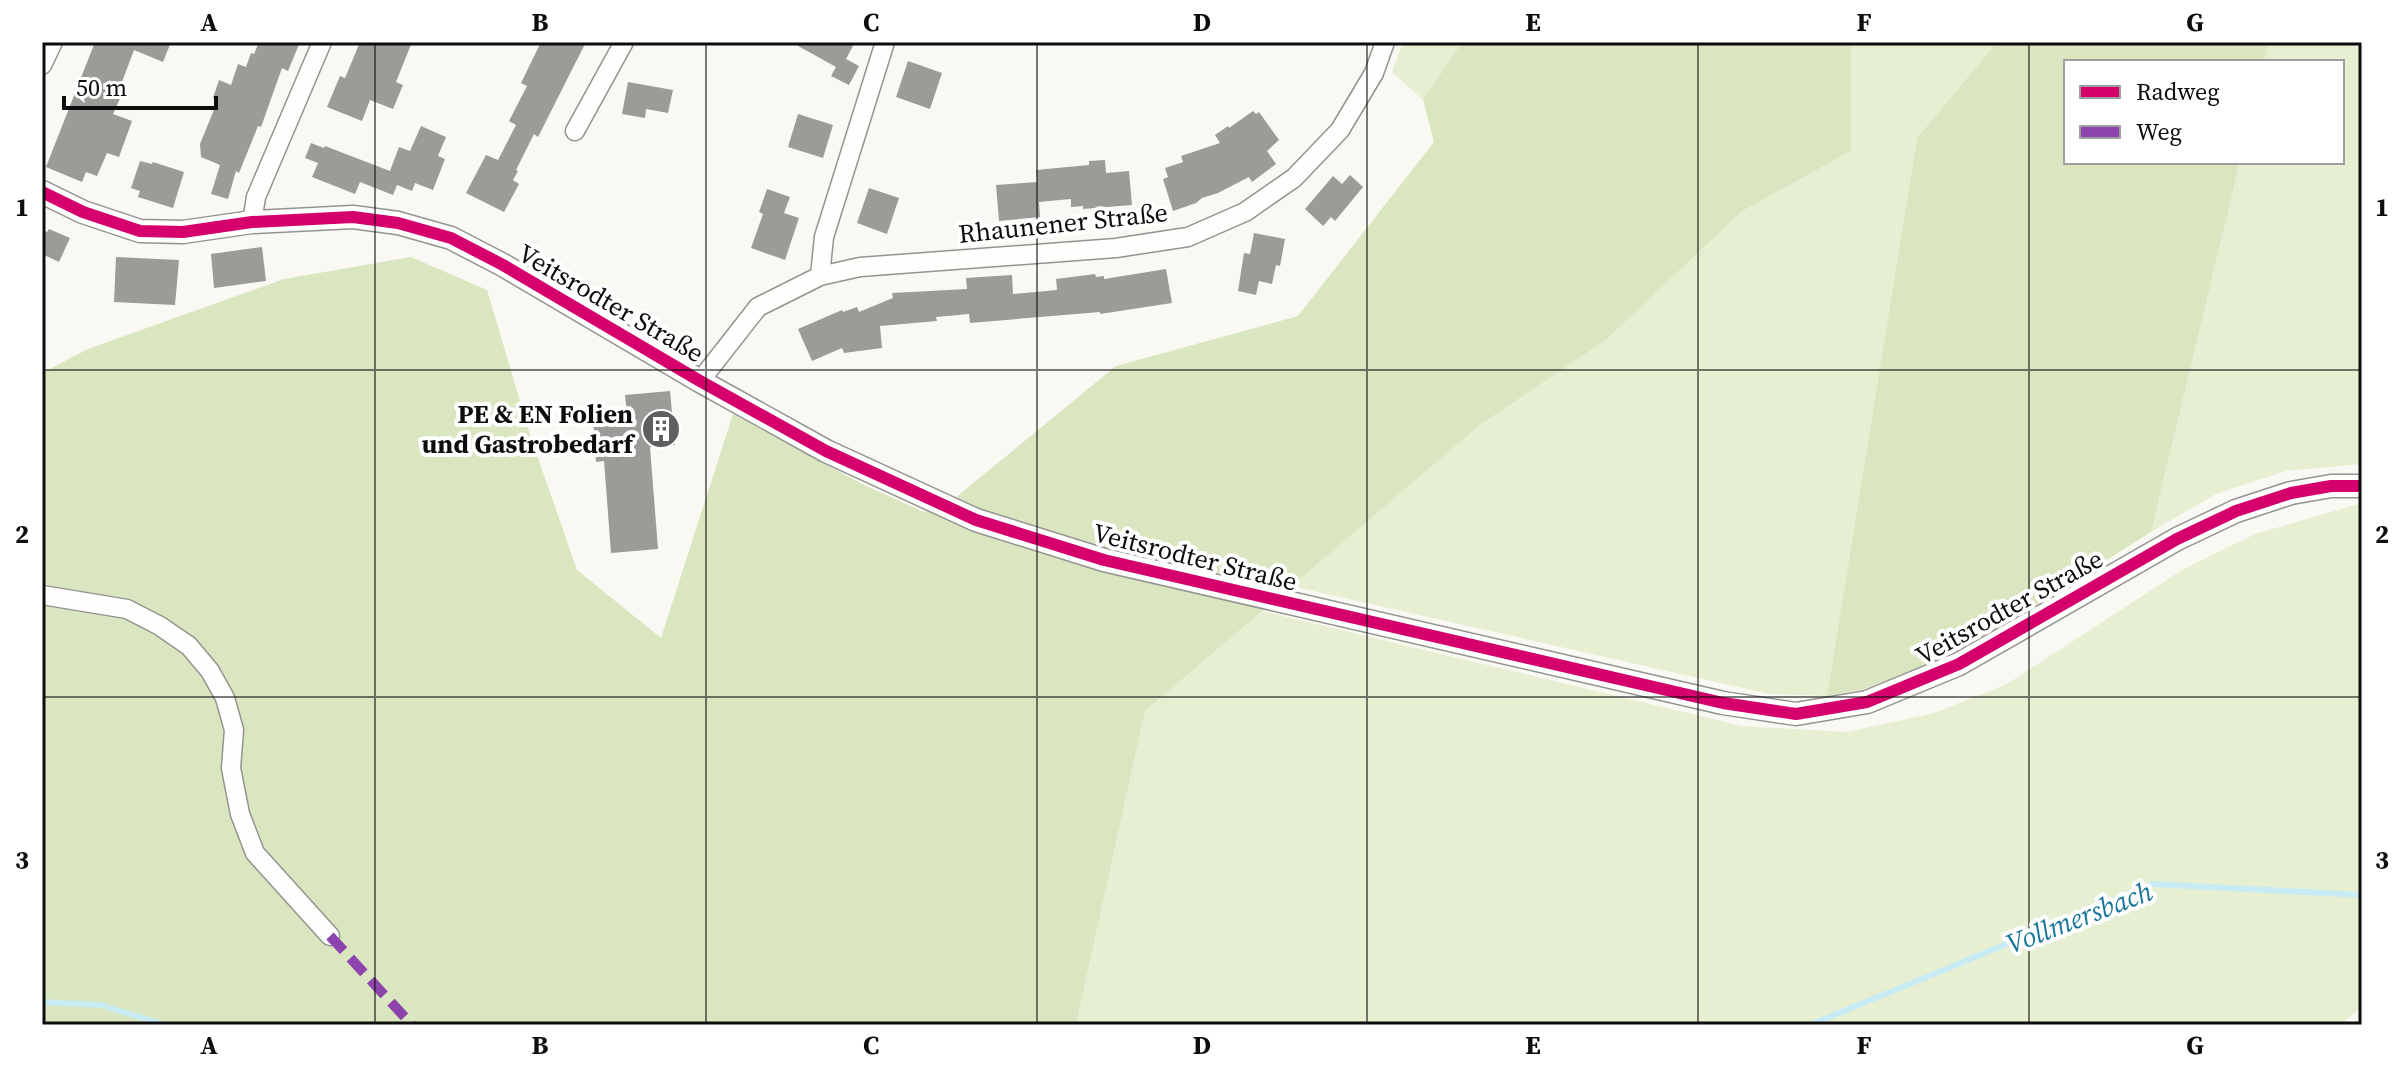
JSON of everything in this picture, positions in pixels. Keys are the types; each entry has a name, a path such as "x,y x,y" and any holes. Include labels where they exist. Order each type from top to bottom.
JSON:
{"street":[{"path":"42,65 53,42"},
{"path":"252,222 256,197 322,42"},
{"path":"575,131 624,42"},
{"path":"820,276 824,237 885,42"},
{"name":"Rhaunener Straße","path":"700,381 758,307 820,276 860,267 1116,248 1188,237 1245,212 1294,178 1340,130 1374,73 1385,42"},
{"name":"Veitsrodter Straße","path":"42,192 83,212 140,231 183,232 252,222 353,217 398,223 451,238 826,451 976,520 1089,556 1723,703 1796,714 1867,702 1959,664 2177,539 2236,511 2291,493 2331,486 2362,486"},
{"path":"42,595 127,609 189,646 225,698 234,730 231,768 240,814 255,853 330,936"}],"green space":[{"path":"1403,42 1462,42 1423,100 1392,72"},
{"path":"1462,42 1851,42 1851,151 1741,212 1606,340 1480,425 1145,711 1076,1025 42,1025 42,373 88,349 284,279 411,257 487,290 531,438 577,570 661,638 733,414 862,484 924,512 954,499 1116,366 1298,316 1434,142 1423,100"},
{"path":"1851,42 1997,42 1917,138 1827,696 1769,694 1291,586 1480,425 1606,340 1741,212 1851,151"},
{"path":"1997,42 2269,42 2264,60 2064,60 2064,164 2240,164 2151,532 1956,655 1864,689 1827,696 1917,138"},
{"path":"2269,42 2362,42 2362,464 2286,471 2216,494 2151,532 2240,164 2344,164 2344,60 2264,60"},
{"path":"2362,503 2362,1007 2340,1025 1076,1025 1145,711 1262,611 1742,726 1847,732 1934,713 2007,684 2182,570 2255,534"}],"building":[{"path":"95,42 171,42 163,62 134,50 119,90 123,92 113,114 132,121 119,157 107,153 97,176 86,172 82,182 46,167"},
{"path":"259,42 300,42 288,71 282,68 261,127 258,126 239,173 236,171 228,199 211,194 220,165 201,157 200,144 218,100 213,98 219,80 231,85 238,64 246,67"},
{"path":"360,42 412,42 396,82 403,85 393,109 370,100 362,121 327,107 340,76 345,78"},
{"path":"541,42 586,42 538,137 534,134 516,170 513,180 519,184 504,212 466,193 486,155 498,160 516,125 509,121 527,86 521,83"},
{"path":"791,42 855,42 846,59 859,66 849,85 831,76 836,67"},
{"path":"908,61 942,73 930,109 896,97"},
{"path":"628,82 673,90 668,113 646,109 645,118 622,114"},
{"path":"1253,111 1256,114 1259,112 1279,140 1267,151 1276,164 1252,182 1249,177 1173,211 1163,179 1168,177 1165,168 1183,162 1181,156 1220,143 1215,135"},
{"path":"798,114 833,125 823,158 788,147"},
{"path":"421,126 446,137 438,156 445,159 433,190 415,183 412,191 397,185 393,195 360,182 355,194 312,177 318,163 305,158 311,143 390,171 399,147 410,151"},
{"path":"1105,160 1106,173 1129,171 1132,205 1083,209 1083,206 1071,207 1071,199 1039,202 1040,217 999,221 996,185 1037,182 1036,170 1089,165 1089,161"},
{"path":"140,161 184,172 173,208 138,197 140,191 131,188"},
{"path":"1350,175 1363,187 1335,221 1331,217 1323,226 1305,209 1333,176 1342,184"},
{"path":"869,188 899,198 887,234 857,223"},
{"path":"767,189 790,197 784,213 799,218 785,260 751,248 763,214 759,212"},
{"path":"49,229 70,238 59,262 42,254 42,230 47,232"},
{"path":"1254,233 1285,239 1280,266 1276,265 1272,284 1259,281 1256,295 1238,291 1244,253 1250,254"},
{"path":"262,247 266,281 214,288 211,254"},
{"path":"116,257 179,260 175,305 114,302"},
{"path":"1166,269 1172,303 1100,314 970,323 969,314 936,317 937,321 880,326 882,348 844,353 842,348 812,361 798,329 842,310 857,307 859,312 893,298 892,293 967,289 966,278 1012,275 1013,294 1057,290 1056,279 1095,274 1096,277 1104,276 1104,279"},
{"path":"670,391 675,445 650,447 658,549 611,553 604,461 596,462 593,417 627,414 625,395"}],"waterway":[{"name":"Vollmersbach","path":"1810,1025 2152,884 2362,895"},
{"name":"Vollmersbach","path":"42,1002 101,1005 165,1025"}],"marked path":[{"path":"330,936 412,1025"}],"cycle path":[{"path":"42,192 83,212 140,231 183,232 252,222 353,217 398,223 451,238 826,451 976,520 1104,560 1723,703 1796,714 1867,702 1959,664 2177,539 2236,511 2291,493 2331,486 2362,486"}],"place":[{"name":"PE & EN Folien und Gastrobedarf","path":"661,429"}]}
